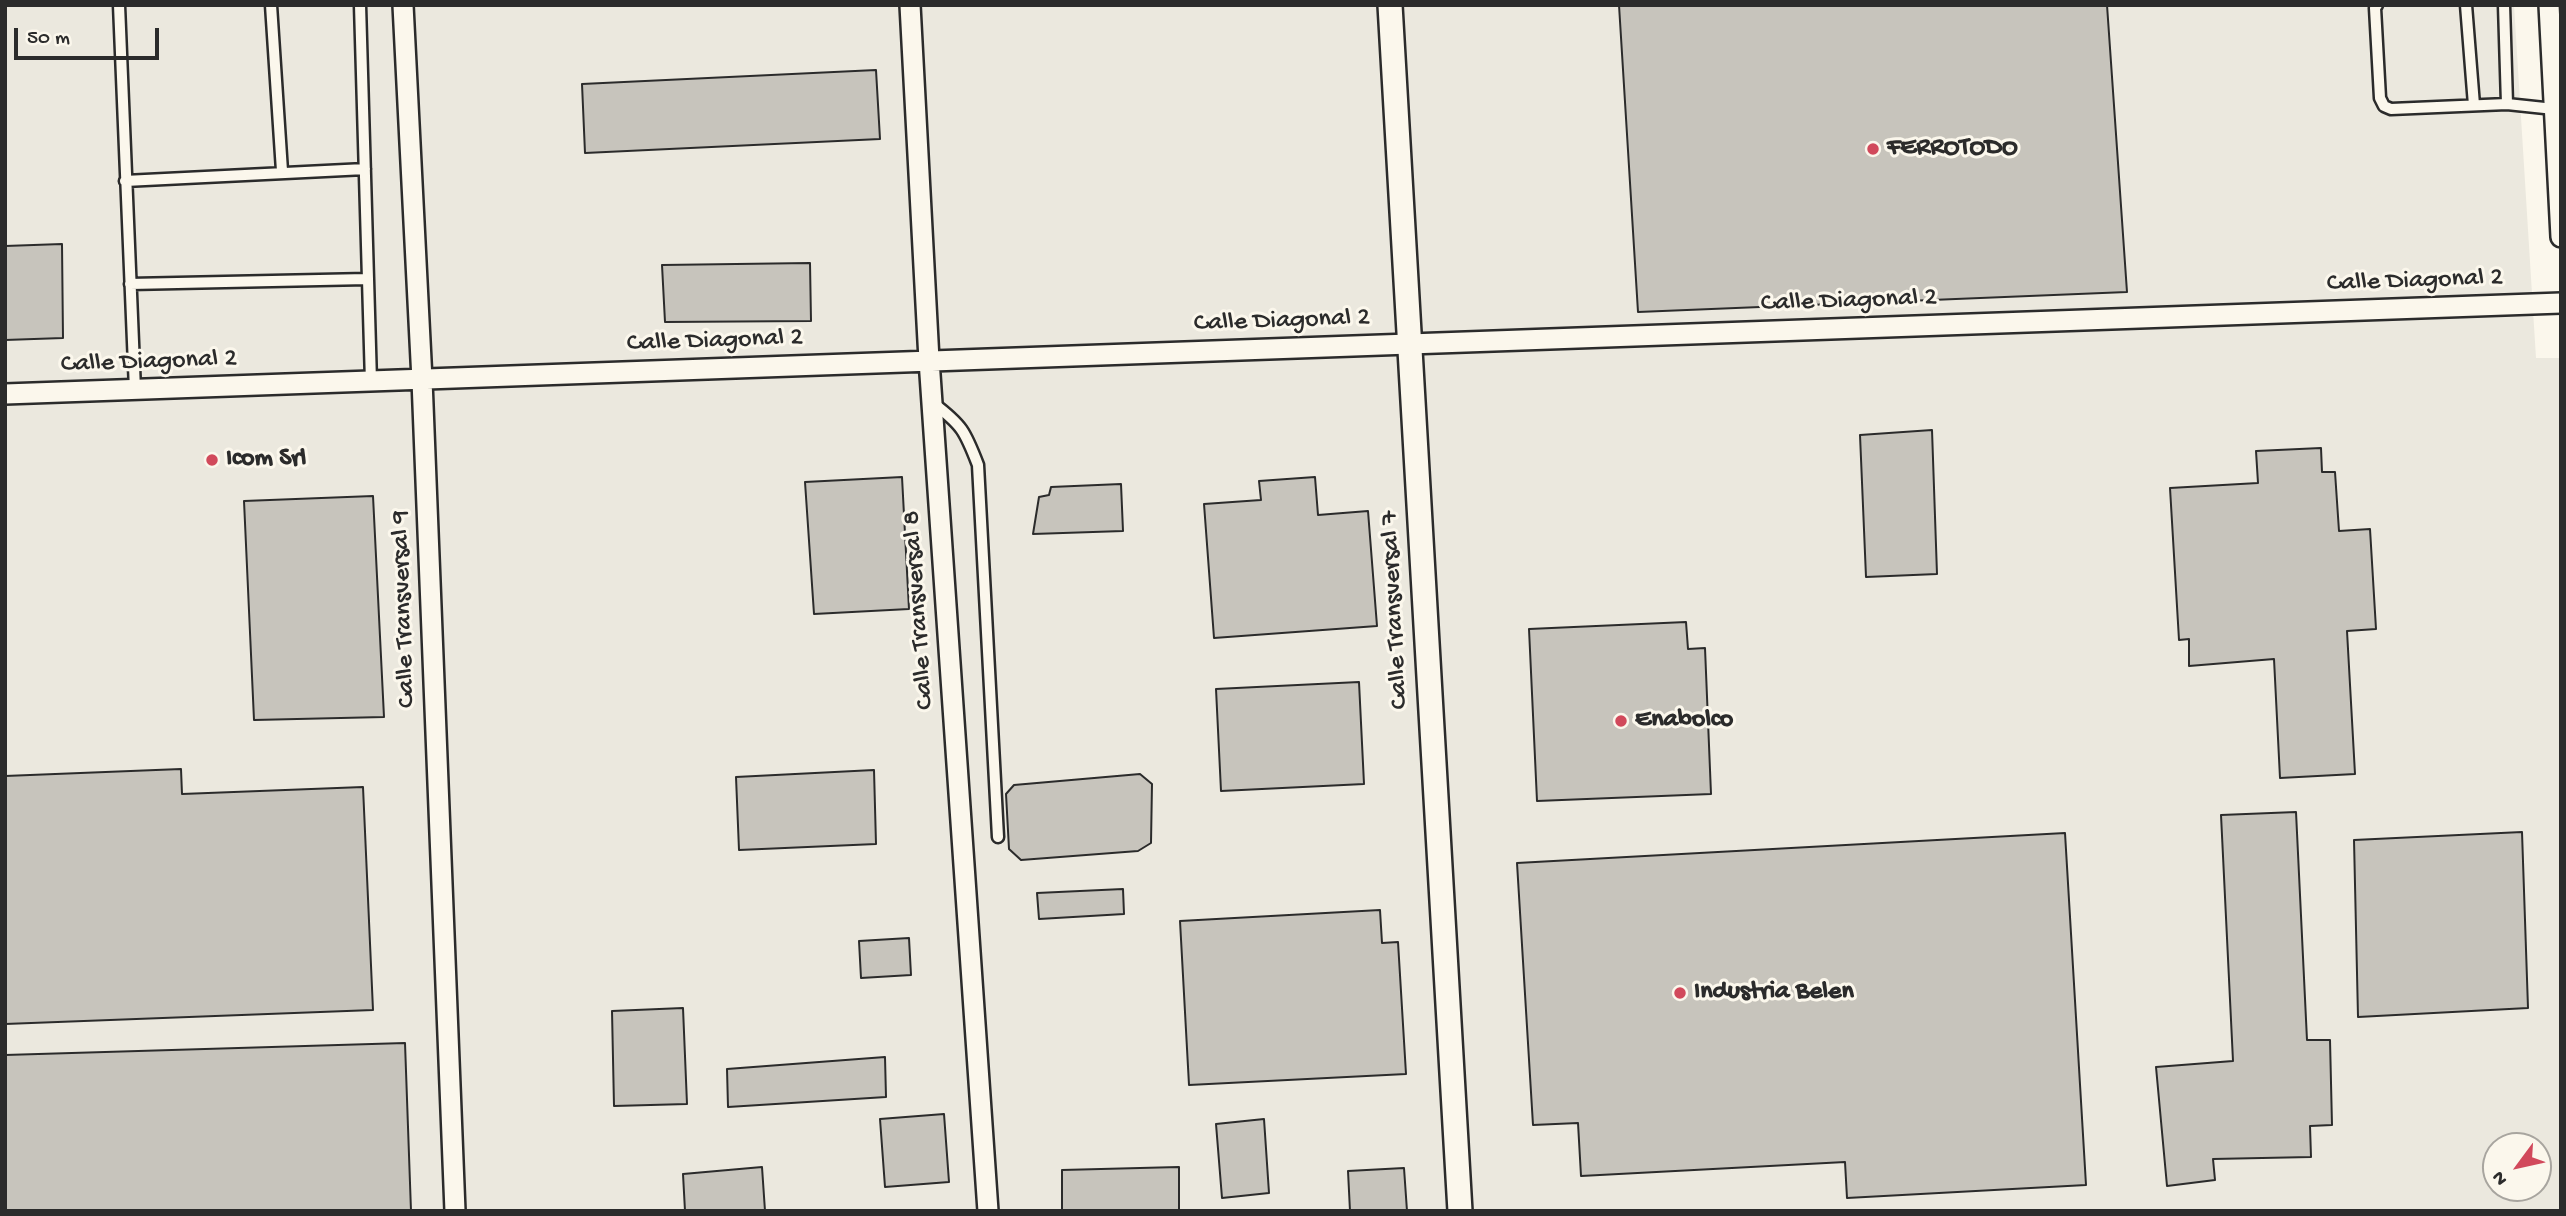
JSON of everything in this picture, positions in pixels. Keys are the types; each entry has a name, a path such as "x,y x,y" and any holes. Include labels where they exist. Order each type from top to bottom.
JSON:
{"street":[{"name":"Calle Transversal 9","path":"403,5 422,380 455,1211"},
{"name":"Calle Transversal 8","path":"910,5 929,360 988,1211"},
{"name":"Calle Transversal 7","path":"1390,5 1460,1211"},
{"path":"2549,5 2561,237"},
{"name":"Calle Diagonal 2","path":"5,394 2561,303"}],"lane":[{"path":"119,5 135,390"},
{"path":"271,5 282,172"},
{"path":"359,5 371,382"},
{"path":"2377,5 2380,98 2390,109 2507,104 2554,109"},
{"path":"2466,5 2474,105"},
{"path":"2504,5 2507,104"},
{"path":"125,181 365,169"},
{"path":"130,284 367,279"},
{"path":"933,403 958,423 978,465 998,837"}],"shaded area":[{"path":"5,5 2514,5 2536,358 2561,358 2561,1211 5,1211"}],"building":[{"name":"FERROTODO","path":"1619,5 2107,5 2127,292 1638,312"},
{"path":"876,70 880,139 585,153 582,84"},
{"path":"62,244 63,338 5,340 5,246"},
{"path":"810,263 811,321 665,322 662,265"},
{"path":"1932,430 1937,574 1866,577 1860,435"},
{"path":"2321,448 2322,472 2335,472 2339,531 2370,529 2376,629 2347,631 2355,774 2280,778 2274,659 2189,666 2189,639 2179,640 2170,488 2258,483 2256,451"},
{"path":"902,477 909,609 814,614 805,482"},
{"path":"1315,477 1318,515 1368,511 1377,626 1214,638 1204,504 1261,500 1259,481"},
{"path":"1121,484 1123,531 1033,534 1039,497 1049,495 1051,487"},
{"path":"373,496 384,717 254,720 244,501"},
{"name":"Enabolco","path":"1686,622 1688,649 1705,648 1711,794 1537,801 1529,629"},
{"path":"1359,682 1364,784 1221,791 1216,689"},
{"path":"181,769 182,794 363,787 373,1010 5,1024 5,776"},
{"path":"874,770 876,844 739,850 736,777"},
{"path":"1140,774 1152,784 1151,843 1138,851 1021,860 1009,849 1006,794 1014,785"},
{"path":"2296,812 2307,1040 2330,1040 2332,1125 2310,1126 2311,1157 2213,1159 2215,1180 2167,1186 2156,1067 2233,1061 2221,815"},
{"path":"2522,832 2528,1008 2358,1017 2354,840"},
{"path":"2065,833 2086,1185 1847,1198 1845,1162 1581,1176 1578,1123 1533,1125 1517,863"},
{"path":"1123,889 1124,914 1039,919 1037,893"},
{"path":"1380,910 1382,943 1398,942 1406,1074 1189,1085 1180,921"},
{"path":"909,938 911,975 861,978 859,941"},
{"path":"683,1008 687,1104 614,1106 612,1011"},
{"path":"405,1043 411,1211 5,1211 5,1055"},
{"path":"885,1057 886,1097 728,1107 727,1069"},
{"path":"944,1114 949,1182 885,1187 880,1119"},
{"path":"1264,1119 1269,1193 1222,1198 1216,1124"},
{"path":"762,1167 765,1211 685,1211 683,1174"},
{"path":"1179,1167 1179,1211 1062,1211 1062,1170"},
{"path":"1404,1168 1407,1211 1350,1211 1348,1171"}],"place":[{"name":"FERROTODO","path":"1873,149"},
{"name":"Icom Srl","path":"212,460"},
{"name":"Enabolco","path":"1621,721"},
{"name":"Industria Belen","path":"1680,993"}]}
